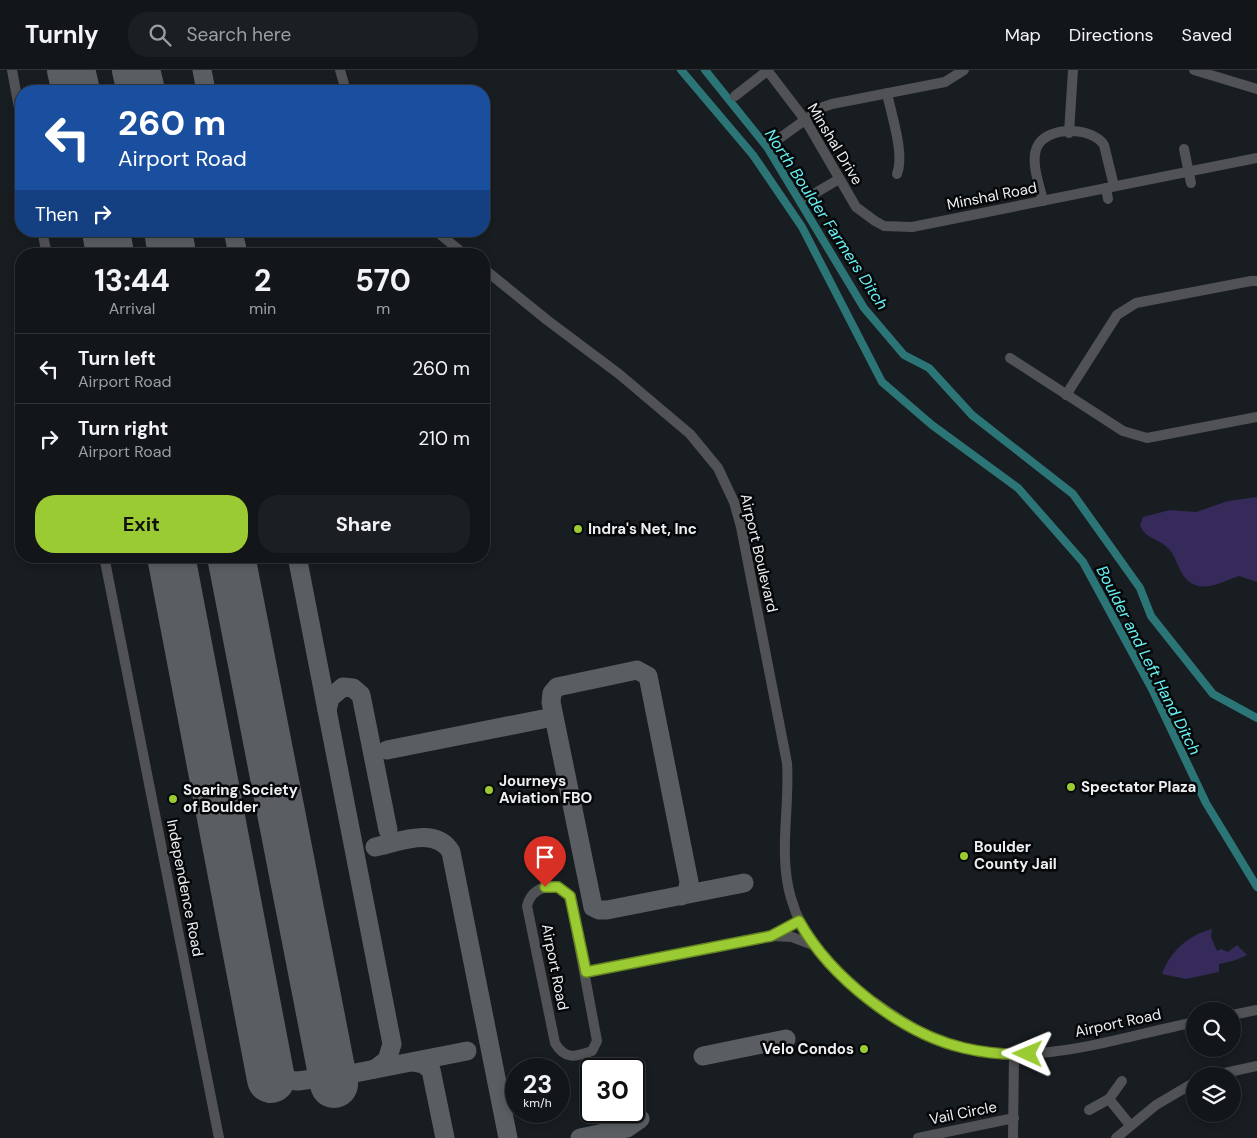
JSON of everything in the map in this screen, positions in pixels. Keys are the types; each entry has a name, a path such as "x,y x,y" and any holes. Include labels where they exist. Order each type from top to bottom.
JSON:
{"street":[{"path":"12,70 15,86"},
{"path":"340,70 344,85"},
{"path":"735,96 767,70"},
{"name":"Minshal Drive","path":"767,70 806,121 856,207 883,230"},
{"path":"773,143 823,107 945,82 964,70"},
{"path":"1070,133 1073,70"},
{"path":"1194,70 1257,89"},
{"path":"887,93 900,155 900,167 897,174"},
{"path":"1043,201 1035,153 1038,139 1056,132 1101,136 1110,187 1108,199"},
{"path":"1184,149 1191,183"},
{"name":"Minshal Road","path":"883,230 912,227 1257,158"},
{"path":"807,198 840,179"},
{"path":"443,237 457,248"},
{"name":"Airport Boulevard","path":"490,274 619,374 690,434 710,456 727,484 743,536 788,763 789,785 784,862 791,898 799,921"},
{"path":"1066,395 1117,315 1127,307 1136,303 1257,281"},
{"path":"1010,358 1127,433 1147,438 1257,417"},
{"name":"Independence Road","path":"105,563 219,1138"},
{"name":"Airport Road","path":"545,887 558,887 570,896 586,972 597,1041 592,1050 572,1058 564,1055 555,1043 527,906 530,897 536,891 545,887"},
{"name":"Airport Road","path":"771,936 799,921 813,945 849,983 914,1028 963,1048 1014,1055 1062,1050 1186,1024"},
{"name":"Airport Road","path":"586,972 771,936 792,937 813,945"},
{"path":"1241,1013 1257,1010"},
{"name":"Vail Circle","path":"1013,1138 1014,1055"},
{"path":"1241,1069 1257,1066"},
{"path":"1089,1110 1109,1099 1122,1081"},
{"path":"1116,1138 1162,1100 1186,1087"},
{"path":"1109,1099 1130,1125"},
{"name":"Vail Circle","path":"918,1138 1014,1118"}],"shaded area":[{"path":"1257,497 1257,582 1239,576 1203,587 1189,582 1168,548 1148,536 1140,525 1143,517 1170,510 1196,512 1228,501"},
{"path":"1212,929 1211,937 1217,951 1221,949 1228,952 1237,945 1247,955 1219,964 1219,972 1186,979 1162,974 1165,966 1181,946 1195,935"}],"waterway":[{"name":"Boulder and Left Hand Ditch","path":"681,70 753,155 802,227 882,382 932,425 1018,488 1083,562 1152,689 1206,803 1257,887"},
{"name":"North Boulder Farmers Ditch","path":"705,70 767,147 864,308 904,355 929,368 972,415 1073,494 1140,588 1151,616 1213,694 1257,718"}],"taxiway":[{"path":"202,70 205,85"},
{"path":"234,237 237,248"},
{"path":"298,563 392,1044 387,1060 375,1069"},
{"path":"681,896 687,892 689,882 648,676 637,670 557,687 552,693 551,702 593,907 599,910 607,910 676,896 693,893 744,883"},
{"path":"327,710 330,698 343,687 353,688 361,695 388,830"},
{"path":"387,750 543,719"},
{"path":"375,847 416,838 427,838 444,844 451,852 508,1138"},
{"path":"703,1056 786,1039"},
{"path":"328,1051 334,1064 350,1074 467,1051"},
{"path":"413,1062 423,1064 431,1070 445,1138"},
{"path":"271,1079 298,1081 350,1074"},
{"path":"580,1138 627,1128 634,1123"}],"runway":[{"path":"71,70 75,85"},
{"path":"136,70 140,85"},
{"path":"107,237 109,248"},
{"path":"169,237 171,248"},
{"path":"172,563 271,1079"},
{"path":"232,563 334,1084"}],"place":[{"name":"Indra's Net, Inc","path":"578,529"},
{"name":"Spectator Plaza","path":"1071,787"},
{"name":"Journeys Aviation FBO","path":"489,790"},
{"name":"Soaring Society of Boulder","path":"173,799"},
{"name":"Boulder County Jail","path":"964,856"},
{"name":"Velo Condos","path":"864,1049"}],"route":[{"path":"545,887 558,887 570,896 586,972 771,936 799,921 813,945 834,970 896,1018 936,1039 963,1048 990,1053 1028,1054"}]}
